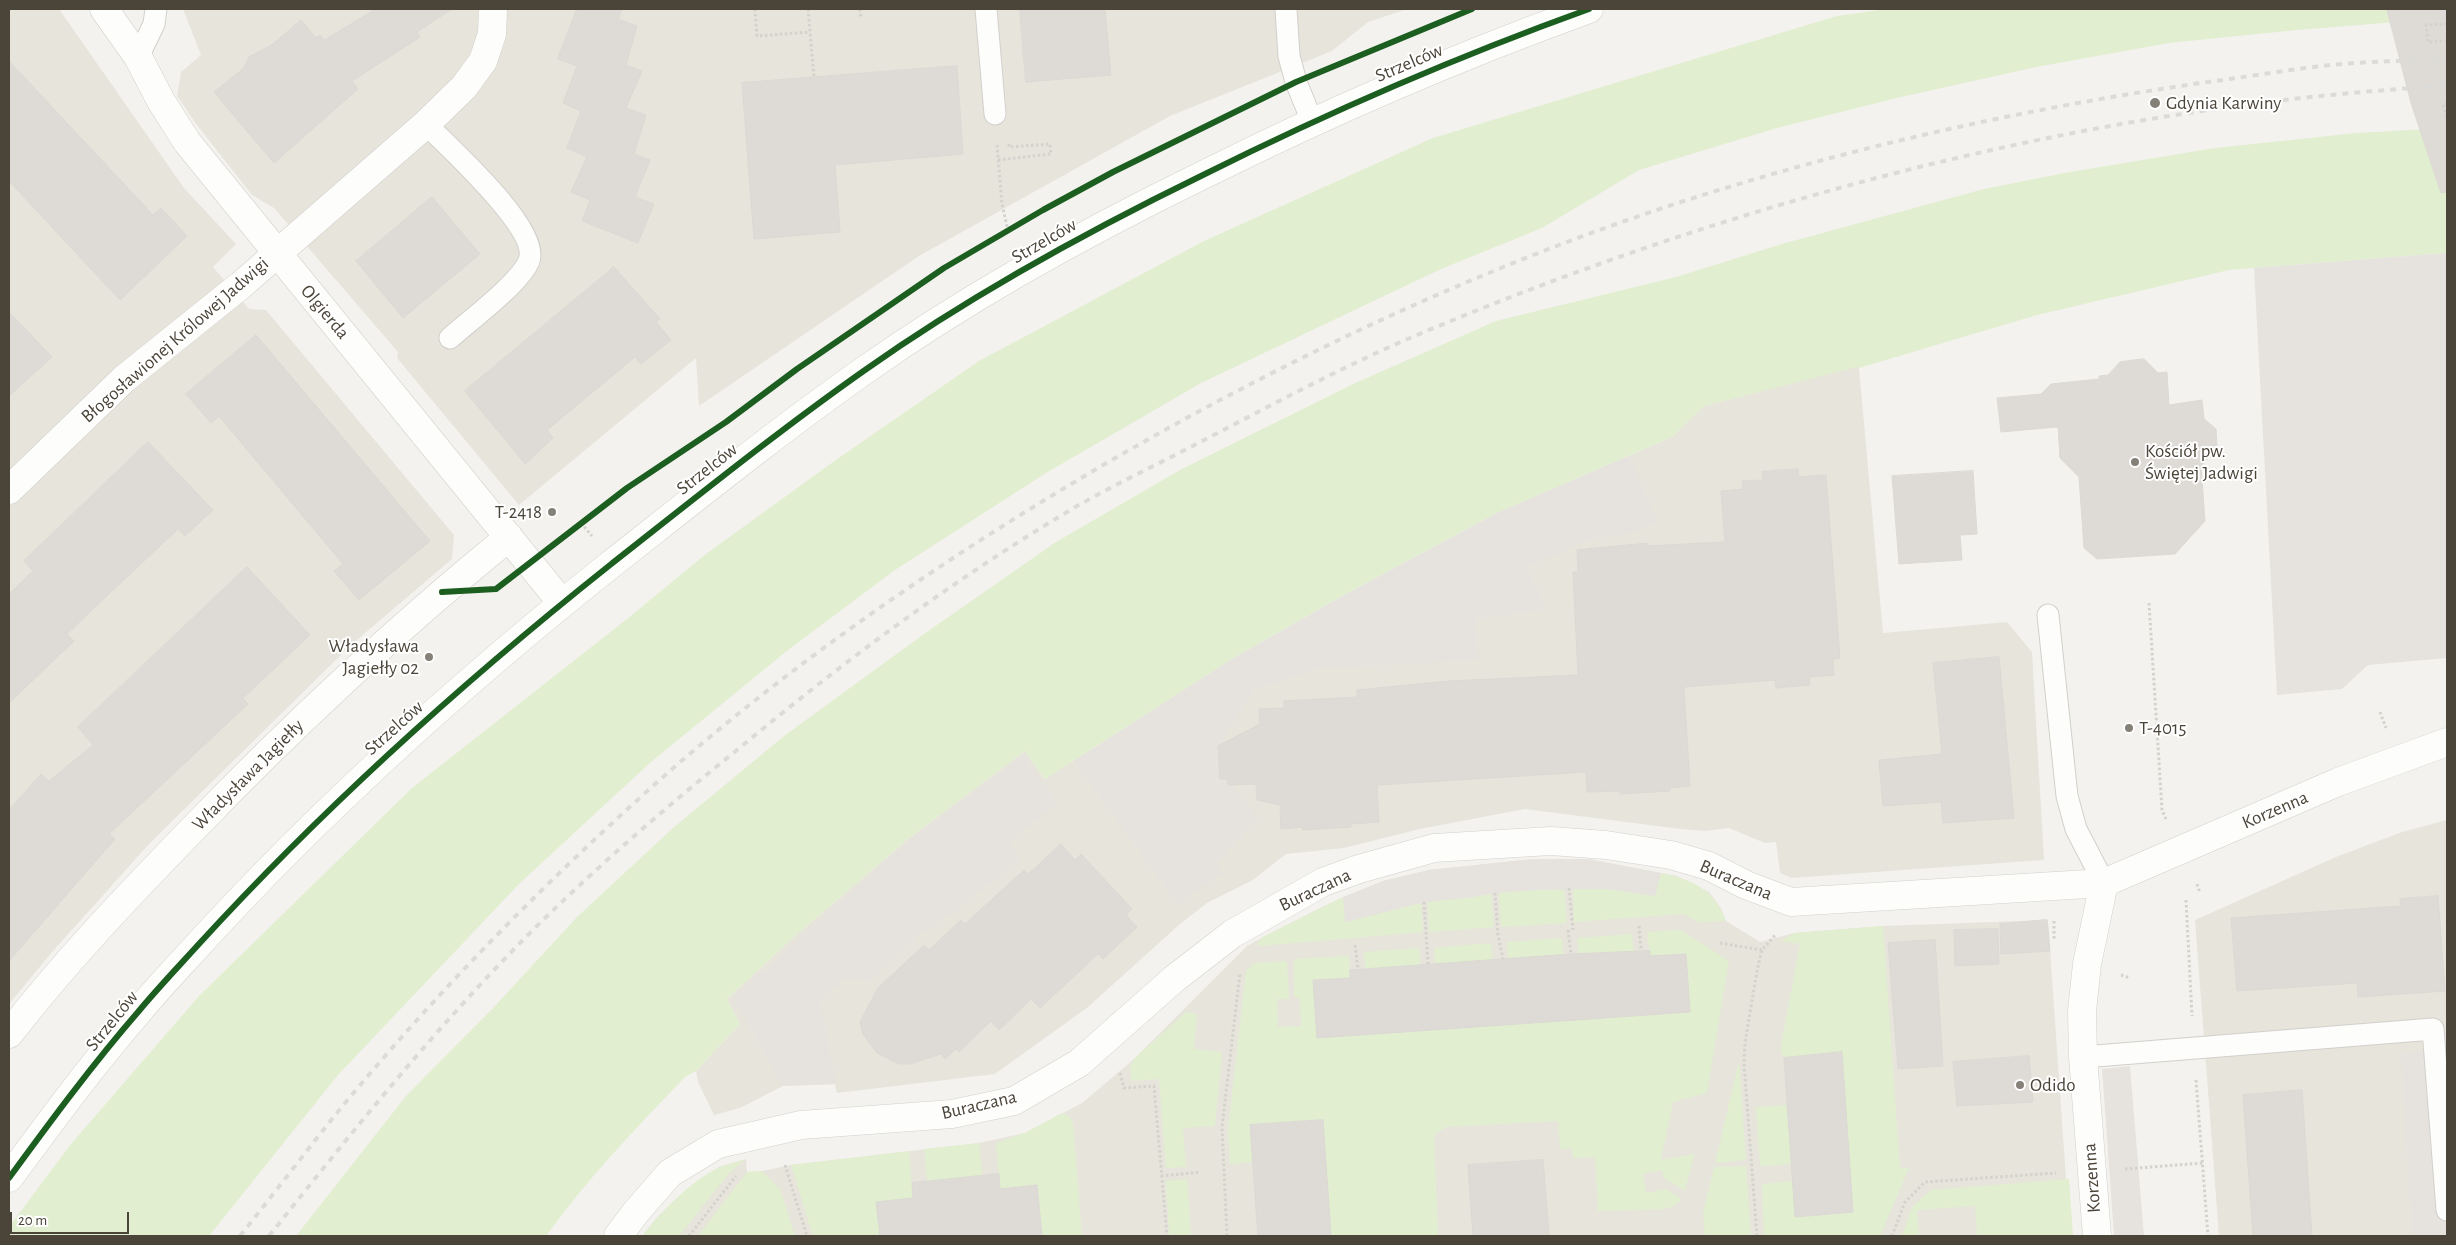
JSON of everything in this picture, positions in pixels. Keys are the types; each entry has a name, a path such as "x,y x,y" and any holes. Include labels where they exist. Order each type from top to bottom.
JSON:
{"street":[{"name":"Olgierda","path":"104,9 138,57 161,101 186,142 562,603"},
{"name":"Błogosławionej Królowej Jadwigi","path":"9,490 124,378 241,285 426,124 464,87 482,61 492,34 493,9"},
{"name":"Strzelców","path":"9,1178 138,1011 245,894 360,779 440,706 562,603 727,472 876,363 998,285 1113,219 1312,121 1476,50 1589,9"},
{"name":"Władysława Jagiełły","path":"9,1034 38,996 116,908 250,770 430,602 509,537"},
{"name":"Korzenna","path":"2097,1236 2083,1057 2082,1011 2086,973 2104,883 2338,782 2447,742"},
{"name":"Buraczana","path":"618,1236 670,1173 718,1144 800,1125 952,1114 1014,1101 1079,1063 1174,979 1232,934 1323,882 1359,869 1434,848 1551,842 1615,847 1671,856 1709,866 1746,885 1791,902 2104,883"}],"lane":[{"path":"138,57 154,24 156,9"},
{"path":"986,9 995,116"},
{"path":"1286,9 1289,56 1296,82 1312,121"},
{"path":"426,124 514,216 526,239 530,259 520,275 450,338"},
{"path":"2048,614 2067,796 2076,829 2104,883"},
{"path":"2083,1057 2433,1029 2447,1210"}],"path":[{"path":"755,9 757,36 810,32"},
{"path":"808,9 814,77"},
{"path":"860,9 861,18"},
{"path":"2447,24 2426,25 2428,42 2447,42"},
{"path":"2447,104 2443,104 2447,120"},
{"path":"998,160 1051,154 1050,144 1009,147 1007,117 995,116 998,160 1002,204 1008,231"},
{"path":"2149,603 2162,810 2167,819"},
{"path":"2380,712 2387,731"},
{"path":"2196,884 2200,893"},
{"path":"1569,888 1571,954"},
{"path":"1495,893 1502,959"},
{"path":"2186,900 2194,1048 2208,1236"},
{"path":"1424,902 1428,964"},
{"path":"2054,918 2054,944"},
{"path":"1639,926 1641,949"},
{"path":"1758,1236 1744,1064 1752,1000 1762,950 1766,943 1778,932"},
{"path":"1720,943 1762,950"},
{"path":"1355,945 1358,969"},
{"path":"1227,1236 1222,1127 1240,969"},
{"path":"1120,1071 1124,1088 1154,1086 1167,1236"},
{"path":"782,1155 807,1236"},
{"path":"1892,1236 1905,1202 1925,1182 2203,1163"},
{"path":"689,1236 740,1171"},
{"path":"1161,1176 1200,1172"}],"shaded area":[{"path":"9,9 59,9 184,188 236,244 213,267 249,309 266,310 454,535 452,559 351,645 150,843 53,951 9,1004"},
{"path":"183,9 1407,9 1368,22 1332,51 1170,116 919,256 699,406 696,358 519,505 397,358 398,352 274,208 252,195 197,125 177,96 181,72 201,55"},
{"path":"2447,253 2447,658 2368,665 2342,689 2277,695 2254,268"},
{"path":"1857,366 1859,368 1883,633 2007,622 2032,652 2044,860 1791,878 1780,873 1776,842 1765,843 1729,828 1706,831 1680,829 1525,809 1420,829 1344,848 1286,854 1253,880 1207,903 1179,925 1088,1007 995,1074 837,1093 835,1084 783,1086 740,1108 714,1115 698,1082 696,1071 740,1024 727,999 795,936 908,839 1025,751 1045,779 1232,659 1497,513 1672,437 1704,406"},
{"path":"1629,456 1658,522 1625,535 1594,538 1527,567 1546,609 1475,619 1479,660 1320,668 1253,690 1217,749 1221,773 1258,818 1216,863 1223,872 1178,904 1074,761 1232,659 1344,595 1497,513"},
{"path":"1023,756 1058,803 1009,841 1020,859 956,910 919,935 869,981 846,978 820,1000 836,1084 783,1086 734,998 910,840"},
{"path":"2447,820 2447,1236 2219,1236 2195,920 2336,857 2402,832"},
{"path":"1533,859 1588,859 1677,876 1709,892 1721,908 1726,921 1760,942 1794,933 1883,926 2048,920 2070,1236 642,1236 658,1216 691,1187 719,1167 746,1159 747,1172 762,1171 791,1165 979,1143 1025,1133 1082,1103 1134,1059 1247,946 1263,937 1326,905 1383,881 1429,870"},
{"path":"1533,859 1588,859 1661,873 1655,896 1608,889 1514,890 1468,898 1424,902 1345,922 1343,897 1383,881 1429,870"},
{"path":"2447,1028 2447,1236 2412,1236 2401,1054 2418,1052"},
{"path":"2130,1066 2144,1236 2114,1236 2102,1069"}],"green space":[{"path":"1887,9 2447,9 2447,18 2169,43 2036,67 1901,97 1777,128 1639,170 1542,228 1441,269 1201,383 1046,473 895,570 788,650 651,762 519,884 338,1075 209,1236 9,1236 9,1227 71,1144 199,996 412,788 627,619 706,554 833,462 979,361 1204,241 1433,138 1837,16"},
{"path":"2447,128 2447,253 2229,270 2037,315 1859,368 1704,406 1672,437 1497,513 1344,595 1232,659 1045,779 1025,751 908,839 795,936 727,999 740,1024 696,1071 685,1077 630,1135 578,1194 546,1236 296,1236 406,1096 494,1007 577,917 673,828 784,736 924,634 1056,542 1180,470 1353,384 1496,321 1676,277 1782,244 1984,189 2070,172 2215,148 2357,133"},
{"path":"1661,873 1683,879 1701,888 1715,901 1726,921 1699,922 1683,914 1574,922 1573,888 1608,889 1655,896"},
{"path":"1564,888 1567,923 1501,927 1499,893"},
{"path":"1491,894 1494,927 1429,932 1428,902"},
{"path":"1343,897 1346,922 1421,903 1423,932 1260,946 1257,944 1263,937"},
{"path":"1883,926 1900,1168 1909,1168 1880,1236 1764,1236 1762,1184 1793,1181 1795,1217 1853,1212 1842,1052 1784,1058 1780,1051 1800,944 1781,941 1794,933"},
{"path":"1681,930 1729,961 1707,1093 1673,1102 1661,1160 1694,1154 1685,1191 1664,1178 1662,1170 1643,1174 1646,1193 1666,1189 1682,1199 1674,1206 1665,1209 1598,1211 1595,1157 1573,1158 1572,1148 1560,1149 1558,1121 1446,1127 1434,1135 1438,1236 1331,1236 1328,1183 1320,1184 1324,1142 1322,1120 1250,1125 1253,1162 1230,1164 1228,1130 1246,970 1255,963 1287,961 1289,999 1277,999 1278,1027 1301,1026 1300,998 1294,997 1294,959 1349,956 1350,978 1313,980 1318,1038 1690,1012 1686,954 1650,956 1647,932"},
{"path":"1632,934 1635,958 1579,954 1577,938"},
{"path":"1562,938 1564,962 1508,959 1507,942"},
{"path":"1491,943 1493,968 1436,971 1434,948"},
{"path":"1419,948 1421,973 1365,969 1364,952"},
{"path":"1186,1012 1197,1014 1194,1049 1222,1052 1215,1126 1183,1128 1186,1167 1166,1168 1159,1079 1132,1081 1130,1068 1134,1059"},
{"path":"1739,1061 1746,1160 1715,1163"},
{"path":"1787,1105 1792,1164 1760,1166 1756,1107"},
{"path":"1062,1113 1069,1116 1073,1123 1082,1236 1042,1236 1037,1186 1000,1189 996,1143 1025,1133"},
{"path":"979,1143 984,1191 929,1197 924,1149"},
{"path":"909,1151 913,1198 877,1202 880,1236 813,1236 791,1165"},
{"path":"746,1159 730,1172 679,1236 642,1236 667,1207 698,1180 720,1167"},
{"path":"1746,1166 1751,1236 1705,1236 1703,1213 1714,1167"},
{"path":"762,1171 780,1189 795,1236 698,1236 747,1172"},
{"path":"1187,1179 1191,1236 1169,1236 1166,1181"},
{"path":"2069,1179 2073,1236 1977,1236 1975,1206 1917,1210 1919,1236 1902,1236 1912,1207 1931,1190"}],"building":[{"path":"376,9 452,9 417,32 420,37 352,81 358,89 274,163 214,92 243,69 249,57 273,44 301,20 316,38 320,35 324,40"},
{"path":"577,9 622,9 618,19 637,26 626,65 642,71 626,108 646,115 634,154 650,160 635,197 654,204 638,243 582,221 590,200 571,192 587,157 567,148 581,111 563,103 577,66 558,59"},
{"path":"1020,9 1105,9 1111,75 1026,82"},
{"path":"2447,9 2447,192 2441,193 2411,103 2387,10"},
{"path":"9,61 153,215 161,208 187,236 120,300 9,181"},
{"path":"957,66 963,154 835,165 840,232 754,239 742,83"},
{"path":"432,197 480,254 403,318 356,261"},
{"path":"614,267 660,319 656,322 671,340 641,364 635,357 547,430 553,438 525,464 465,391"},
{"path":"9,312 52,357 9,396"},
{"path":"256,335 430,541 359,600 334,571 343,564 219,416 211,423 186,394"},
{"name":"Kościół pw. Świętej Jadwigi","path":"2144,359 2158,373 2167,372 2169,405 2202,400 2204,419 2216,429 2217,448 2201,466 2205,521 2175,554 2097,559 2084,548 2079,477 2060,458 2058,427 2001,432 1997,398 2041,394 2051,384 2099,379 2099,376 2108,375 2120,362"},
{"path":"148,442 213,510 185,536 178,529 94,608 67,634 74,641 9,703 9,594 33,571 24,561"},
{"path":"1798,469 1799,477 1826,475 1840,658 1833,659 1834,675 1809,677 1810,685 1776,688 1775,680 1684,687 1690,786 1670,788 1670,791 1620,794 1620,791 1587,792 1586,772 1377,785 1379,822 1351,824 1351,827 1303,830 1302,827 1281,829 1280,805 1257,800 1256,784 1228,785 1227,779 1220,779 1218,746 1260,724 1259,709 1284,708 1284,701 1357,697 1357,690 1449,681 1578,675 1573,572 1578,572 1577,550 1648,543 1648,546 1725,542 1721,491 1743,489 1742,481 1763,480 1762,472"},
{"path":"1973,471 1977,534 1960,535 1962,560 1899,564 1892,476"},
{"path":"247,567 310,635 243,698 248,704 109,834 115,839 9,961 9,810 41,774 49,781 93,745 78,727"},
{"path":"1999,657 2014,818 1943,823 1941,802 1883,806 1879,760 1942,754 1933,663"},
{"path":"1061,844 1075,860 1081,854 1132,909 1126,915 1137,927 1103,959 1098,954 1040,1008 1031,999 999,1030 991,1021 959,1052 956,1049 945,1059 941,1054 910,1064 899,1064 877,1053 863,1034 860,1022 878,988 924,945 929,950 961,920 965,924 1024,870 1028,874"},
{"path":"2438,896 2445,991 2358,997 2357,983 2237,991 2231,918 2401,906 2400,899"},
{"path":"2047,920 2050,951 2001,954 2000,924"},
{"path":"1998,929 1999,964 1955,966 1954,930"},
{"path":"1935,940 1943,1066 1898,1069 1888,943"},
{"path":"1650,951 1650,956 1686,954 1690,1012 1317,1038 1313,980 1350,978 1350,970 1571,954"},
{"path":"1842,1052 1853,1212 1795,1217 1784,1058"},
{"path":"2029,1056 2033,1102 1957,1106 1953,1062"},
{"path":"2302,1090 2312,1236 2253,1236 2243,1095"},
{"path":"1323,1120 1331,1236 1258,1236 1250,1125"},
{"path":"1543,1160 1549,1235 1473,1236 1468,1165"},
{"path":"999,1174 1000,1189 1037,1185 1042,1236 880,1236 876,1202 913,1198 912,1183"}],"railway":[{"path":"240,1236 336,1114 414,1023 539,893 671,770 776,684 886,603 1058,492 1211,405 1306,356 1402,310 1501,268 1674,204 1762,177 1852,152 1942,131 2033,111 2124,95 2331,65 2447,59"},
{"path":"269,1236 368,1113 472,994 545,918 615,853 775,719 893,628 1015,544 1111,487 1332,374 1410,338 1533,288 1660,243 1788,203 1918,167 2049,138 2182,114 2314,97 2447,86"}],"cycle path":[{"path":"442,592 496,589 627,488 726,422 797,369 944,268 1043,210 1113,172 1296,82 1472,9"},
{"path":"9,1178 121,1032 198,945 295,843 396,747 501,654 610,565 800,417 905,342 946,316 1030,266 1116,219 1345,107 1490,46 1589,9"}],"place":[{"name":"Gdynia Karwiny","path":"2155,103"},
{"name":"Kościół pw. Świętej Jadwigi","path":"2135,462"},
{"name":"T-2418","path":"552,512"},
{"name":"Władysława Jagiełły 02","path":"429,657"},
{"name":"T-4015","path":"2129,728"},
{"name":"Odido","path":"2020,1085"}]}
